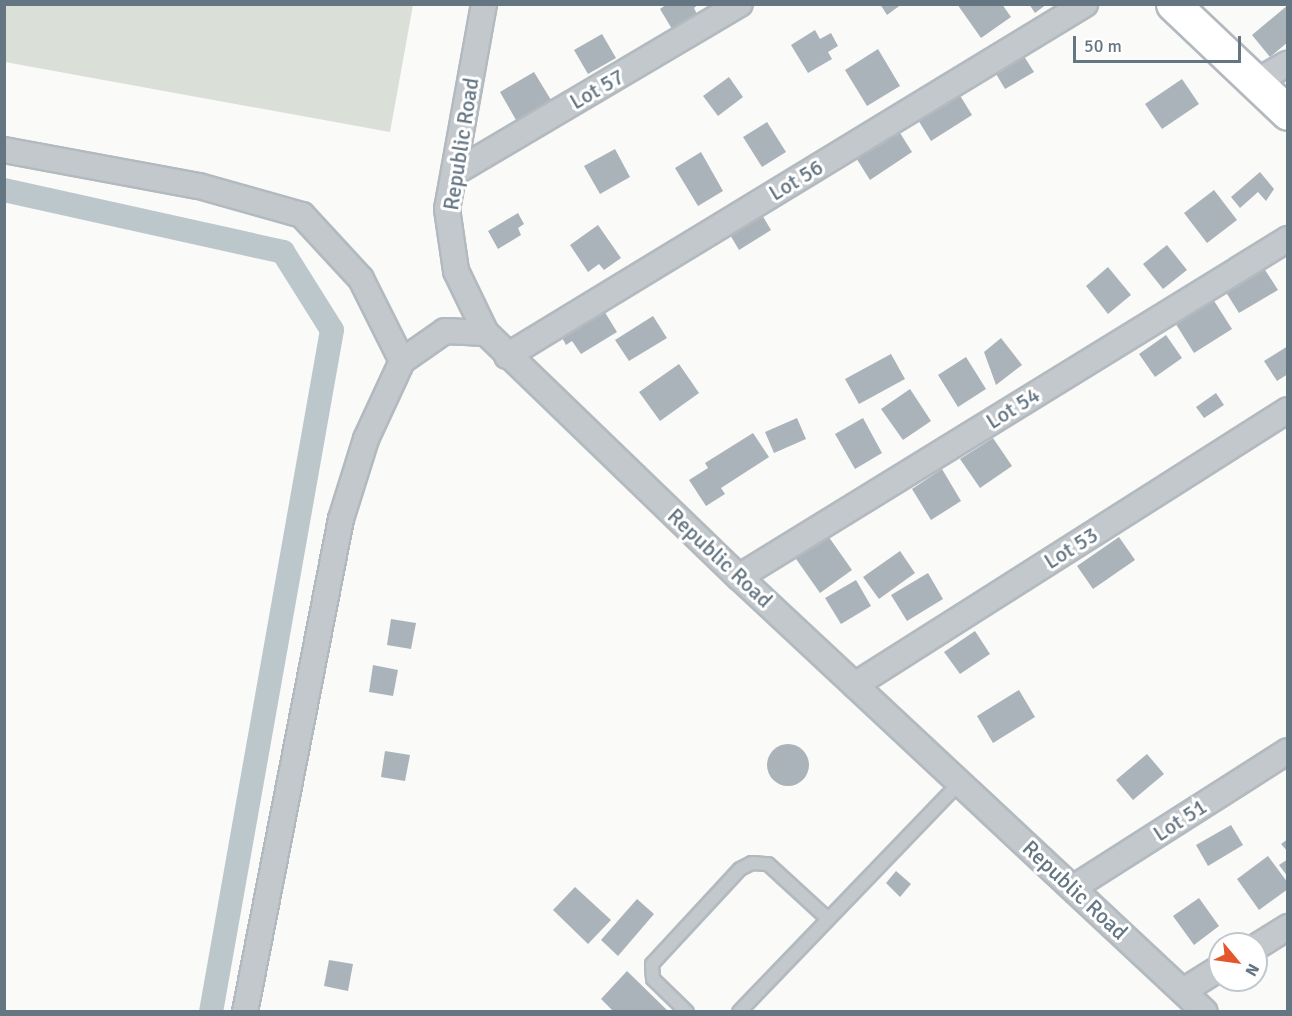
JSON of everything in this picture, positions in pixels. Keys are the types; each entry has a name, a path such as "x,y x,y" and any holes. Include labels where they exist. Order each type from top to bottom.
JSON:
{"street":[{"name":"Republic Road","path":"484,4 447,209 456,271 486,333 507,356 739,577 1205,1011"},
{"name":"Lot 57","path":"454,173 740,4"},
{"name":"Lot 56","path":"507,356 1085,4"},
{"path":"1173,4 1287,113"},
{"path":"1254,83 1287,63"},
{"path":"4,150 199,186 302,215 361,279 402,360"},
{"name":"Lot 54","path":"739,577 1287,239"},
{"path":"244,1011 341,519 366,439 402,360 445,331 486,333"},
{"name":"Lot 53","path":"855,685 1287,410"},
{"name":"Lot 51","path":"1073,888 1287,751"},
{"path":"1268,939 1287,927"},
{"path":"1183,991 1208,975"}],"lane":[{"path":"739,1011 960,782"},
{"path":"687,1011 653,979 652,964 740,868 752,863 768,864 828,919"}],"shaded area":[{"path":"4,5 413,5 390,132 5,62"}],"building":[{"path":"667,4 699,4 694,8 697,14 672,29 660,9"},
{"path":"880,4 902,4 887,15"},
{"path":"957,4 1002,4 1011,17 981,38"},
{"path":"1029,4 1047,4 1035,13"},
{"path":"1288,5 1288,42 1270,57 1252,35"},
{"path":"815,30 820,39 831,33 838,46 828,52 832,59 808,73 791,45"},
{"path":"602,34 616,58 588,74 574,50"},
{"path":"878,49 900,86 867,106 845,70"},
{"path":"1020,50 1034,72 1005,89 992,67"},
{"path":"534,72 551,100 516,120 500,92"},
{"path":"729,77 743,97 718,116 703,96"},
{"path":"1182,79 1199,104 1162,129 1145,104"},
{"path":"956,89 972,115 931,141 915,115"},
{"path":"767,122 786,152 762,167 743,137"},
{"path":"895,125 912,152 870,180 853,153"},
{"path":"615,149 630,177 600,194 584,166"},
{"path":"701,152 723,191 698,206 675,168"},
{"path":"1260,172 1274,189 1266,201 1258,192 1240,208 1231,197"},
{"path":"1214,190 1237,220 1207,243 1184,213"},
{"path":"758,208 771,230 739,250 726,228"},
{"path":"518,213 524,224 518,228 521,235 498,249 488,231"},
{"path":"598,225 621,258 604,270 599,264 588,272 570,245"},
{"path":"1167,245 1187,270 1163,289 1143,264"},
{"path":"1260,262 1278,290 1239,313 1222,286"},
{"path":"1108,267 1131,295 1108,314 1086,286"},
{"path":"1209,293 1232,329 1194,353 1172,318"},
{"path":"601,306 617,332 581,354 572,341 566,345 559,332"},
{"path":"653,316 667,338 629,361 615,340"},
{"path":"1166,335 1182,358 1155,377 1139,354"},
{"path":"1001,338 1022,365 996,385 984,352"},
{"path":"1288,346 1288,374 1277,381 1264,361"},
{"path":"891,354 905,379 859,404 845,379"},
{"path":"966,357 986,389 958,407 938,375"},
{"path":"679,364 699,393 660,421 639,392"},
{"path":"910,389 931,421 903,440 881,409"},
{"path":"1216,393 1224,405 1204,418 1196,407"},
{"path":"797,418 806,439 774,453 765,432"},
{"path":"863,418 882,453 855,469 835,434"},
{"path":"753,433 769,457 721,488 725,494 706,506 689,480 708,468 705,463"},
{"path":"993,438 1012,466 980,488 960,459"},
{"path":"942,469 961,501 931,520 912,489"},
{"path":"826,533 852,570 820,593 794,556"},
{"path":"1119,537 1135,560 1093,589 1077,566"},
{"path":"900,551 915,573 879,599 863,577"},
{"path":"928,573 943,599 907,621 891,595"},
{"path":"856,580 871,606 841,624 825,598"},
{"path":"391,619 416,623 411,649 387,645"},
{"path":"975,631 990,654 960,674 944,652"},
{"path":"373,665 398,670 393,696 369,692"},
{"path":"1019,690 1035,717 993,743 977,716"},
{"path":"788,744 796,745 803,750 808,757 808,773 803,780 796,785 788,786 780,785 773,780 768,773 767,765 768,757 773,750 780,745"},
{"path":"385,751 410,755 405,781 381,777"},
{"path":"1147,754 1164,774 1133,800 1116,780"},
{"path":"1231,825 1243,845 1208,866 1196,845"},
{"path":"1288,839 1288,852 1281,844"},
{"path":"1268,856 1288,883 1288,889 1259,910 1237,879"},
{"path":"1288,859 1288,877 1279,865"},
{"path":"896,871 911,884 900,897 886,883"},
{"path":"575,887 611,920 588,944 553,910"},
{"path":"1199,898 1219,926 1208,932 1194,945 1173,916"},
{"path":"637,899 654,914 618,956 601,940"},
{"path":"329,960 353,964 348,991 324,986"},
{"path":"627,971 669,1012 614,1012 601,999"}],"waterway":[{"path":"4,190 283,252 332,330 211,1012"}]}
